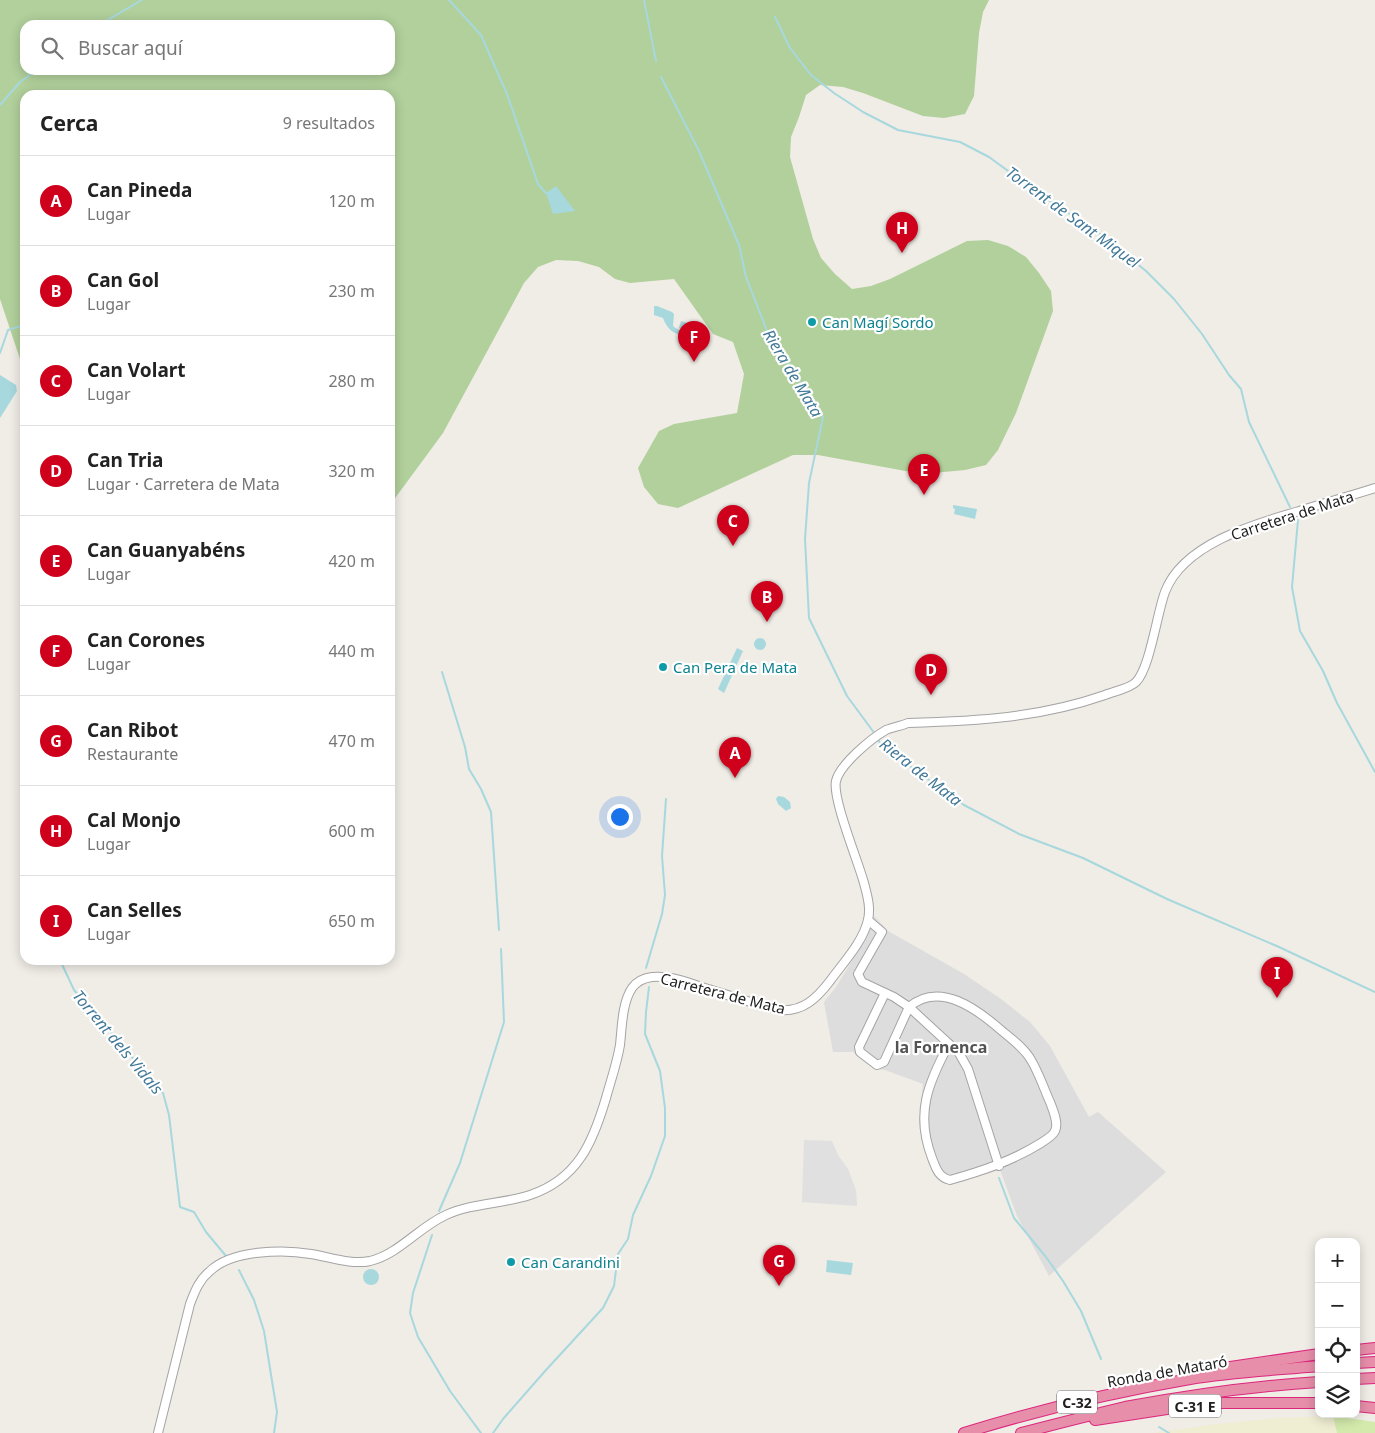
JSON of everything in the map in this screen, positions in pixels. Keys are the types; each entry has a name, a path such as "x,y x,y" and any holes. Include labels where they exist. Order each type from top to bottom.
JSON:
{"highway":[{"path":"1360,1350 1375,1348"},
{"name":"C-31 E","path":"1191,1379 1203,1371 1315,1355"},
{"path":"1360,1363 1375,1362"},
{"name":"Ronda de Mataró","path":"964,1433 1010,1419 1090,1399 1191,1379 1315,1366"},
{"path":"1360,1379 1375,1378"},
{"name":"Ronda de Mataró","path":"1021,1433 1125,1408 1182,1398 1237,1390 1315,1382"},
{"name":"C-31 E","path":"1071,1420 1096,1420 1180,1407 1221,1403 1315,1403"},
{"path":"1360,1406 1375,1408"}],"street":[{"name":"Carretera de Mata","path":"158,1433 190,1304 198,1284 211,1269 233,1259 259,1253 285,1251 351,1261 368,1261 390,1252 431,1223 449,1214 520,1198 542,1190 563,1177 582,1157 593,1138 615,1065 627,1001 632,989 639,981 653,977 664,977 770,1008 788,1011 809,1004 824,989 853,948 868,920 869,905 859,864 838,800 836,781 844,765 867,744 885,731 908,723 974,721 1047,712 1082,702 1136,682 1144,670 1165,591 1172,578 1182,566 1222,538 1252,526 1375,488"},
{"path":"868,920 882,932 858,974 862,982 886,993 909,1008 965,1060 999,1166"},
{"path":"886,993 858,1047 860,1052 877,1065 884,1062 909,1008 915,1002 934,996 958,1001 980,1012 1012,1039 1031,1060 1053,1111 1056,1122 1056,1130 1053,1134 999,1166 950,1180 943,1179 939,1175 928,1146 924,1126 929,1084 949,1044"}],"shaded area":[{"path":"874,916 888,931 964,974 1001,999 1030,1022 1050,1046 1089,1117 1098,1112 1166,1172 1049,1276 1017,1216 1000,1170 950,1184 936,1177 923,1146 919,1124 923,1084 885,1070 876,1069 853,1052 833,1052 824,1002 836,987 866,938"},
{"path":"804,1140 832,1141 838,1155 848,1169 856,1190 857,1206 802,1202"},
{"path":"1279,1418 1333,1418 1337,1433 1153,1433 1217,1424"}],"green space":[{"path":"0,0 989,0 983,12 979,33 974,96 965,114 944,118 923,116 863,93 843,87 820,85 806,95 791,137 790,157 813,239 821,258 852,289 871,286 890,279 967,241 988,240 1008,246 1026,257 1051,291 1053,311 1016,413 998,450 986,465 965,470 922,474 818,455 793,455 678,508 658,504 644,487 638,468 659,431 674,424 737,413 744,374 733,342 713,334 674,279 630,283 615,279 599,267 578,261 556,260 538,267 524,283 443,433 395,498 395,90 20,90 20,359 0,299"},
{"path":"1333,1418 1375,1422 1375,1433 1337,1433"}],"water":[{"path":"556,186 575,211 553,214 546,193"},
{"path":"654,306 672,312 674,314 673,326 690,334 688,339 673,332 663,318 654,315"},
{"path":"681,321 694,325 691,333 679,328"},
{"path":"0,375 16,385 17,391 0,418"},
{"path":"953,505 977,509 975,519 954,514 955,509"},
{"path":"758,638 762,638 766,644 762,650 758,650 754,646 754,642"},
{"path":"737,648 743,651 724,693 718,689"},
{"path":"778,796 784,797 790,802 791,808 786,811 778,804 776,799"},
{"path":"827,1260 853,1263 851,1275 826,1272"},
{"path":"368,1269 374,1269 379,1274 377,1283 368,1285 363,1280 363,1274"}],"waterway":[{"path":"108,20 142,0"},
{"path":"449,0 481,35 507,94 538,184 546,193"},
{"name":"Riera de Mata","path":"644,0 656,61"},
{"name":"Torrent de Sant Miquel","path":"775,17 790,48 811,75 834,93 863,112 898,130 960,142 989,157 1041,195 1100,234 1146,271 1174,299 1202,334 1229,375 1241,389 1249,422 1290,507"},
{"path":"0,105 20,82 30,75"},
{"name":"Riera de Mata","path":"661,77 699,151 739,245 746,277 767,331 823,417 809,483 805,539 809,618 847,696 875,734"},
{"path":"0,353 8,330 20,326"},
{"name":"Torrent de Sant Miquel","path":"1298,520 1292,587 1300,631 1323,671 1337,703 1375,772"},
{"path":"442,672 465,747 469,769 481,789 491,812 499,930"},
{"name":"Riera de Mata","path":"877,738 882,746 964,805 1019,834 1083,858 1167,899 1279,947 1375,992"},
{"path":"646,968 662,914 665,895 662,856 666,799"},
{"path":"439,1211 460,1163 504,1022 501,949"},
{"name":"Torrent dels Vidals","path":"62,965 74,990 163,1093 169,1115 180,1207 194,1212 206,1232 226,1256"},
{"path":"493,1433 546,1370 603,1308 614,1286 618,1254 628,1239 633,1215 651,1176 665,1136 665,1108 660,1071 645,1034 649,987"},
{"path":"999,1178 1014,1218 1063,1281 1081,1311 1101,1359"},
{"path":"432,1235 413,1293 410,1313 418,1337 450,1391 481,1433"},
{"name":"Torrent dels Vidals","path":"239,1270 254,1300 264,1331 277,1412 274,1433"},
{"path":"1159,1427 1169,1433"}],"place":[{"name":"Cal Monjo","path":"902,253"},
{"name":"Can Magí Sordo","path":"812,322"},
{"name":"Can Corones","path":"694,362"},
{"name":"Can Guanyabéns","path":"924,495"},
{"name":"Can Volart","path":"733,546"},
{"name":"Can Gol","path":"767,622"},
{"name":"Can Pera de Mata","path":"663,667"},
{"name":"Can Tria","path":"931,695"},
{"name":"Can Pineda","path":"735,778"},
{"name":"Can Selles","path":"1277,998"},
{"name":"Can Carandini","path":"511,1262"},
{"name":"Can Ribot","path":"779,1286"}],"district":[{"name":"la Fornenca","path":"941,1047"}]}
